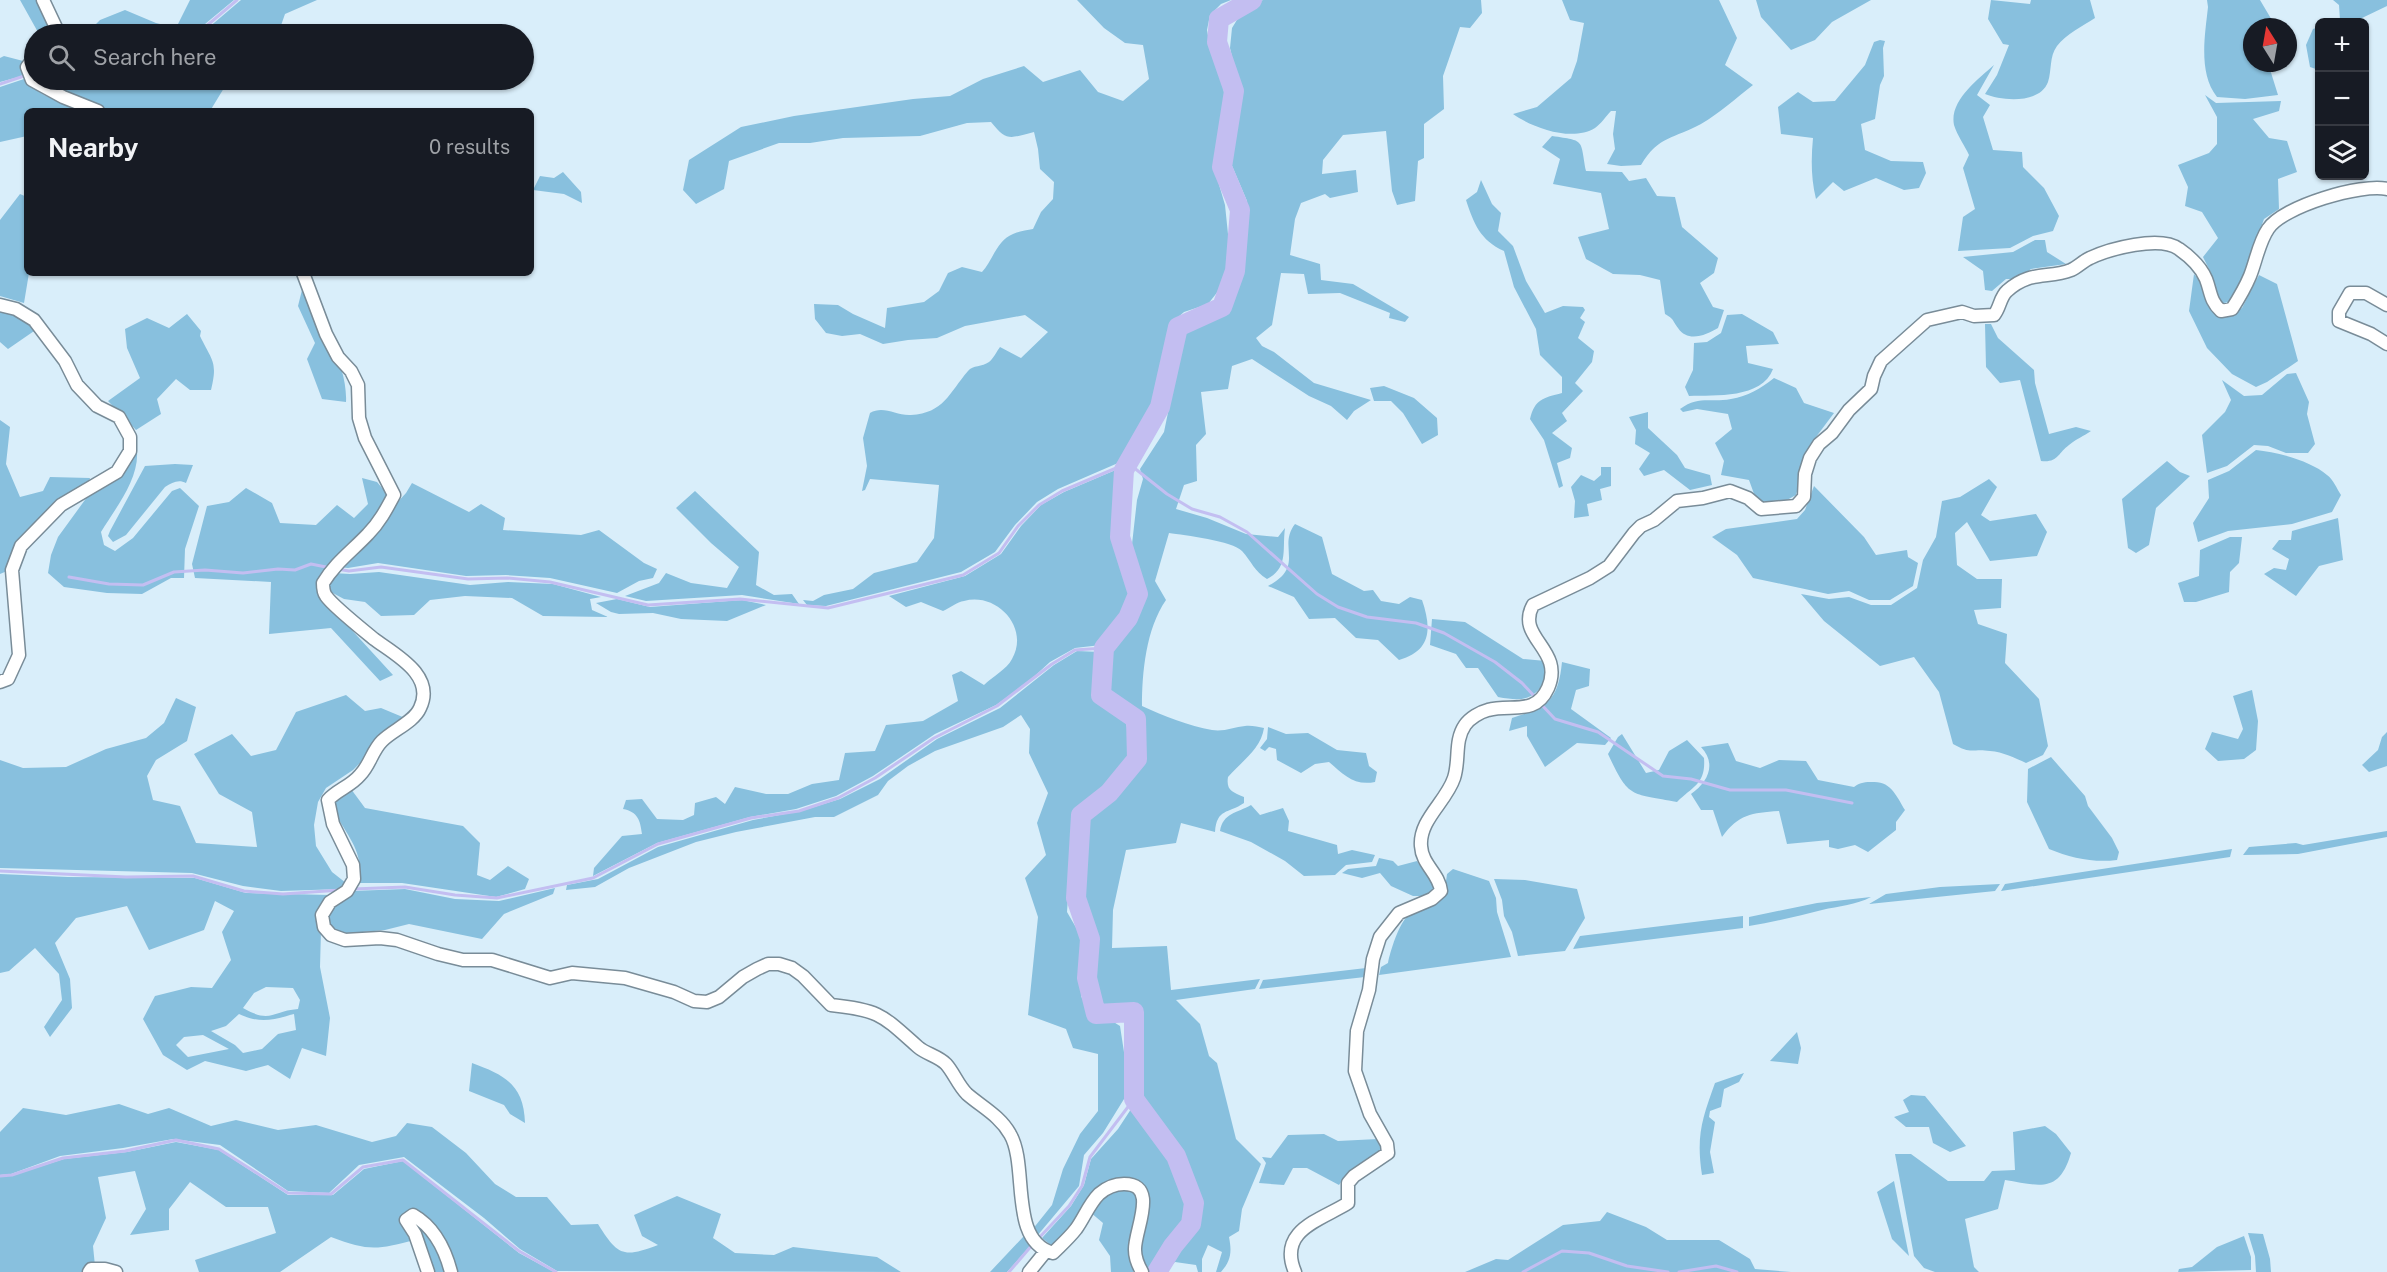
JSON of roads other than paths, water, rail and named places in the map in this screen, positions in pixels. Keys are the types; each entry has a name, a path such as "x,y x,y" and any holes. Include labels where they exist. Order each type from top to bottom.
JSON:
{"street":[{"path":"43,0 54,24"},
{"path":"49,90 91,108"},
{"path":"1295,1272 1290,1252 1294,1239 1305,1226 1348,1203 1348,1184 1354,1176 1388,1153 1387,1144 1370,1114 1355,1071 1357,1030 1369,990 1373,959 1380,937 1399,913 1432,899 1441,891 1440,881 1422,858 1422,832 1455,777 1457,747 1467,723 1487,710 1516,709 1533,705 1546,693 1553,671 1551,661 1532,633 1528,622 1533,605 1590,578 1609,566 1641,526 1654,520 1677,501 1703,498 1730,491 1749,498 1761,509 1796,506 1804,497 1805,474 1810,458 1819,444 1832,433 1871,389 1881,361 1927,320 1962,312 1974,316 1994,315 1999,309 2005,292 2022,281 2037,275 2071,270 2097,255 2135,245 2176,246 2199,267 2206,279 2213,304 2221,311 2232,309 2250,277 2268,229 2277,219 2320,198 2363,188 2387,189"},
{"path":"304,276 326,334 338,357 351,371 358,386 359,418 364,438 394,495 384,514 367,535 331,569 323,583 325,595 364,631 413,669 420,680 423,694 420,709 380,742 368,766 358,778 335,792 328,800 333,824 353,865 354,879 347,891 330,902 322,915 324,927 331,935 345,940 380,938 398,940 438,954 463,960 492,960 550,978 572,973 625,978 674,992 694,1001 707,1002 719,997 743,976 768,964 792,968 812,983 831,1005 865,1009 881,1015 896,1025 919,1048 945,1063 966,1093 1001,1120 1016,1146 1022,1208 1026,1224 1043,1249 1053,1253 1100,1194 1114,1184 1128,1184 1137,1187 1143,1194 1144,1208 1135,1249 1136,1260 1142,1272"},
{"path":"2387,305 2366,293 2350,293 2339,312 2339,321 2372,334 2387,344"},
{"path":"0,305 16,309 34,320 64,360 77,385 97,406 119,417 130,436 130,451 117,472 61,505 21,546 12,570 19,655 8,679 0,682"},
{"path":"428,1272 415,1234 406,1220 413,1215 426,1223 434,1234 451,1272"},
{"path":"1029,1272 1043,1249"},
{"path":"89,1272 91,1269 105,1269 116,1272"}],"waterway":[{"path":"209,24 237,0"},
{"path":"1157,1272 1173,1246 1191,1224 1194,1203 1176,1156 1134,1099 1134,1012 1096,1014 1087,978 1090,939 1076,898 1081,815 1109,793 1137,759 1136,719 1101,695 1104,648 1128,618 1138,594 1120,537 1124,470 1160,407 1178,327 1222,307 1235,271 1240,210 1222,167 1234,91 1217,42 1219,19 1252,0"},
{"path":"0,84 24,76"},
{"path":"337,569 349,571 381,567 468,579 507,578 550,582 648,605 740,599 828,608 963,575 999,553 1018,526 1039,505 1062,491 1128,463 1167,494 1192,509 1220,517 1247,532 1317,594 1338,607 1367,617 1416,623 1444,633 1495,662 1522,683 1536,698"},
{"path":"69,577 109,584 143,585 174,572 205,570 243,573 278,569 295,570 311,564 331,568"},
{"path":"353,889 405,887 455,895 497,898 593,878 658,844 751,818 799,811 838,798 875,778 934,738 997,706 1052,664 1075,650 1104,648"},
{"path":"1540,703 1555,719 1598,732 1663,776 1691,779 1730,790 1786,790 1852,803"},
{"path":"0,871 126,877 193,876 244,891 283,894 341,890"},
{"path":"1038,1239 1069,1206 1082,1186 1090,1157 1134,1099"},
{"path":"0,1176 12,1175 63,1158 125,1151 176,1140 219,1149 288,1193 331,1194 363,1167 403,1160 519,1251 556,1272"},
{"path":"1009,1272 1033,1244"},
{"path":"1523,1272 1562,1251 1589,1253 1627,1266 1668,1272"},
{"path":"1679,1272 1716,1266 1737,1272"}]}
